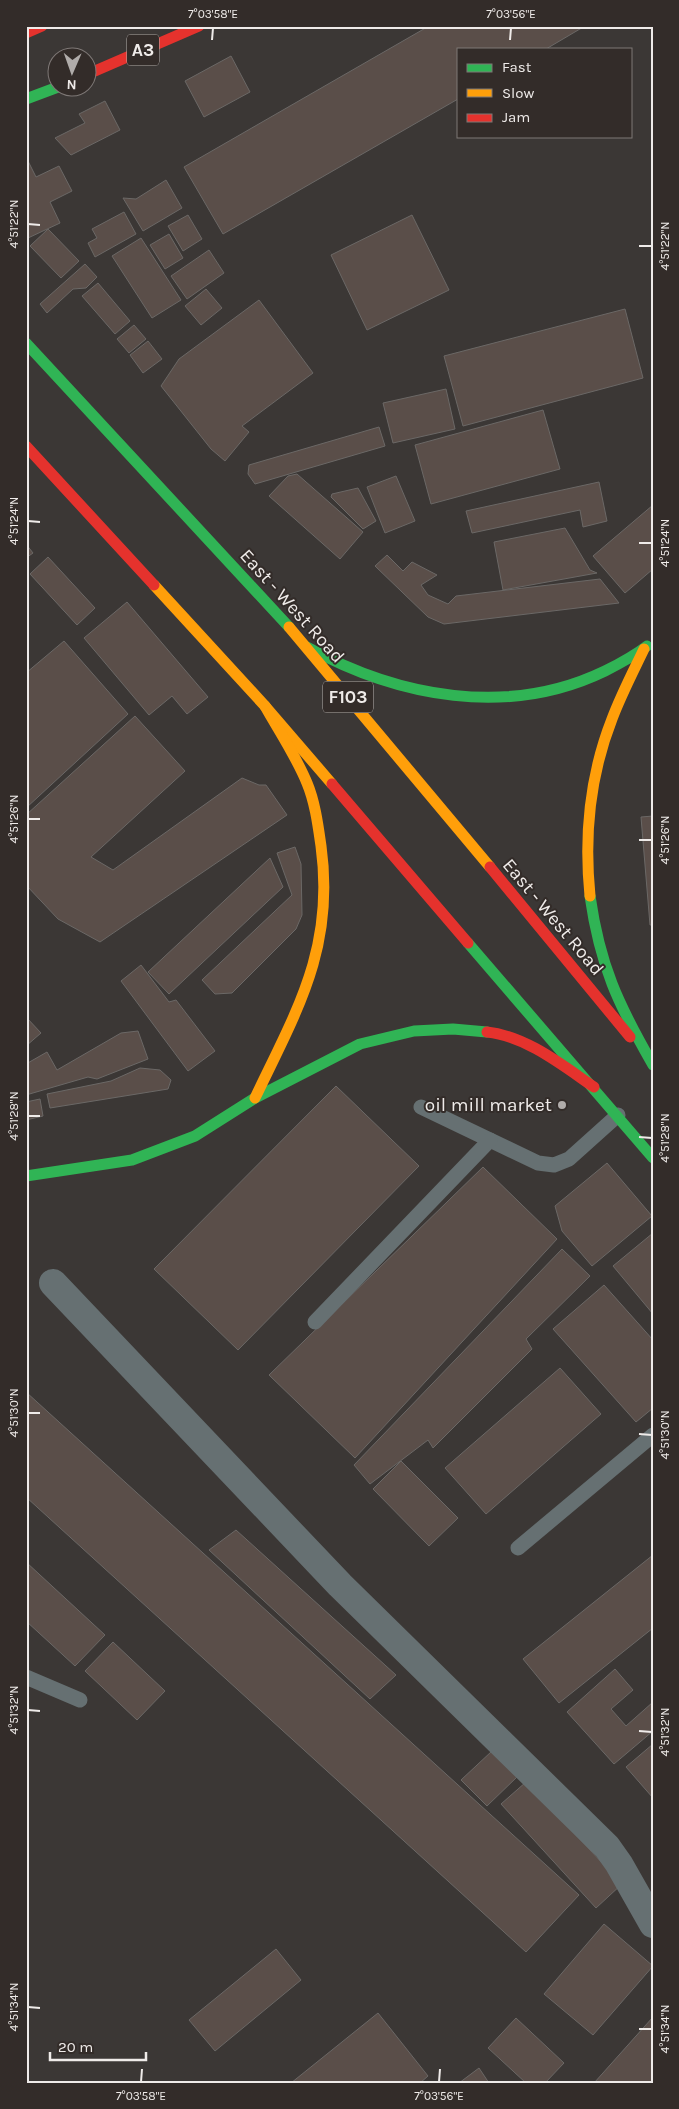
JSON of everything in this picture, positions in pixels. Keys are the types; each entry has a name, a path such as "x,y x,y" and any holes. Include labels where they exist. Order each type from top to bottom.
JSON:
{"main road":[{"path":"26,33 42,26"},
{"name":"A3","path":"98,70 199,26"},
{"path":"26,99 48,91"},
{"name":"East - West Road","path":"26,343 307,647 653,1065"},
{"path":"27,450 265,706 653,1158"},
{"path":"307,647 346,668 384,682 429,692 476,699 521,697 564,689 600,675 648,645"},
{"path":"648,645 611,721 600,759 591,806 588,856 591,901 599,949 615,996 653,1065"},
{"path":"255,1098 294,1017 312,970 324,917 322,860 318,825 307,783 265,706"},
{"path":"26,1176 132,1160 194,1136 255,1098 360,1044 414,1031 453,1029 497,1033 545,1053 594,1087"}],"street":[{"path":"53,1283 340,1585 606,1846 619,1864 653,1924"}],"lane":[{"path":"421,1107 538,1163 554,1165 569,1159 618,1115"},
{"path":"315,1322 490,1140"},
{"path":"518,1548 653,1435"},
{"path":"26,1677 80,1700"}],"building":[{"path":"429,26 585,26 548,48 457,48 457,100 223,234 184,167"},
{"path":"231,56 250,92 204,117 185,81"},
{"path":"105,101 120,130 71,155 55,138 85,123 79,114"},
{"path":"26,157 36,177 59,166 72,191 50,202 60,223 28,238 26,234"},
{"path":"166,180 182,208 143,231 123,198 136,199"},
{"path":"124,212 136,234 95,257 88,243 97,238 92,229"},
{"path":"188,215 202,239 183,251 168,226"},
{"path":"412,215 449,290 367,330 331,255"},
{"path":"48,229 79,261 61,278 30,246"},
{"path":"169,234 183,258 165,269 150,245"},
{"path":"141,238 181,300 152,318 112,256"},
{"path":"209,250 224,273 187,299 171,276"},
{"path":"85,264 97,277 86,288 73,289 47,313 40,304"},
{"path":"98,283 130,321 115,334 82,296"},
{"path":"206,289 222,308 201,325 185,306"},
{"path":"259,300 313,373 242,426 249,432 225,461 211,449 161,386 179,359"},
{"path":"625,309 643,378 463,426 444,356"},
{"path":"134,325 146,339 129,353 117,339"},
{"path":"148,341 162,359 143,373 130,355"},
{"path":"446,389 455,429 393,443 383,403"},
{"path":"543,410 560,469 431,504 415,445"},
{"path":"379,427 385,446 255,484 248,474 249,465"},
{"path":"297,474 363,532 340,559 269,496 288,476"},
{"path":"396,476 415,521 385,533 367,487"},
{"path":"599,482 607,521 583,527 580,510 472,533 466,511"},
{"path":"358,488 376,521 363,529 331,497 332,494"},
{"path":"653,505 653,569 625,593 593,556"},
{"path":"565,528 590,570 597,573 503,590 494,542"},
{"path":"26,544 33,553 26,558"},
{"path":"387,555 403,571 412,562 437,575 421,585 428,595 448,604 456,596 600,579 619,603 444,624 428,617 375,566"},
{"path":"48,557 95,608 77,625 30,574"},
{"path":"127,602 208,697 187,714 172,696 149,715 84,638"},
{"path":"64,641 128,714 26,808 26,673"},
{"path":"135,716 185,771 91,857 113,870 242,778 259,785 266,785 287,815 100,942 58,919 26,885 26,815"},
{"path":"653,816 653,925 650,925 641,817"},
{"path":"295,847 301,864 302,915 296,929 232,993 215,994 202,980 292,895 277,853"},
{"path":"270,858 283,887 169,994 148,972"},
{"path":"141,965 169,1002 176,1000 215,1051 188,1071 121,981"},
{"path":"26,1017 41,1033 26,1046"},
{"path":"138,1031 148,1059 97,1079 88,1077 26,1095 26,1064 47,1052 57,1070 121,1033"},
{"path":"140,1068 160,1070 171,1080 168,1089 50,1108 47,1094 111,1081"},
{"path":"336,1086 419,1166 238,1350 154,1269"},
{"path":"40,1099 43,1116 26,1120 26,1102"},
{"path":"607,1163 652,1216 592,1266 562,1231 555,1206"},
{"path":"483,1167 557,1239 355,1458 269,1375"},
{"path":"653,1233 653,1314 613,1266"},
{"path":"562,1249 590,1276 526,1339 532,1349 433,1448 428,1440 370,1484 354,1465"},
{"path":"604,1285 653,1340 653,1408 636,1422 553,1329"},
{"path":"560,1368 601,1414 486,1514 445,1468"},
{"path":"26,1392 579,1895 526,1952 26,1497"},
{"path":"401,1461 458,1518 429,1546 373,1489"},
{"path":"236,1530 396,1675 370,1699 209,1550"},
{"path":"653,1555 653,1628 559,1703 523,1659"},
{"path":"26,1562 105,1635 75,1666 26,1621"},
{"path":"113,1642 165,1691 137,1720 85,1671"},
{"path":"615,1669 633,1690 611,1709 626,1726 653,1702 653,1731 614,1764 567,1712"},
{"path":"653,1744 653,1798 626,1767"},
{"path":"492,1751 518,1776 487,1806 461,1780"},
{"path":"526,1782 622,1884 596,1908 501,1804"},
{"path":"604,1924 653,1966 593,2035 544,1994"},
{"path":"276,1949 301,1980 215,2051 189,2020"},
{"path":"378,2013 428,2076 420,2083 291,2083"},
{"path":"653,2017 653,2083 594,2083"},
{"path":"516,2018 564,2063 545,2083 526,2083 488,2048"},
{"path":"479,2068 489,2083 459,2083"}],"traffic: fast":[{"path":"26,99 48,91"},
{"path":"26,343 289,627"},
{"path":"307,647 342,664 378,678 416,689 454,695 492,697 530,694 568,686 605,671 647,646"},
{"path":"590,896 599,943 612,984 630,1023 653,1065"},
{"path":"468,943 653,1158"},
{"path":"26,1176 132,1160 195,1136 255,1098 360,1044 414,1031 453,1029 487,1032"}],"traffic: slow":[{"path":"154,585 265,706 332,784"},
{"path":"289,627 490,867"},
{"path":"590,896 588,873 590,806 598,762 604,740 616,710 644,649"},
{"path":"255,1098 285,1036 309,977 317,947 322,916 324,883 319,830 310,790 298,763 265,706"}],"traffic: jam":[{"path":"26,33 42,26"},
{"path":"98,70 199,26"},
{"path":"26,446 154,585"},
{"path":"332,784 468,943"},
{"path":"490,867 630,1037"},
{"path":"487,1032 516,1039 530,1045 594,1087"}],"place":[{"name":"oil mill market","path":"562,1105"}]}
